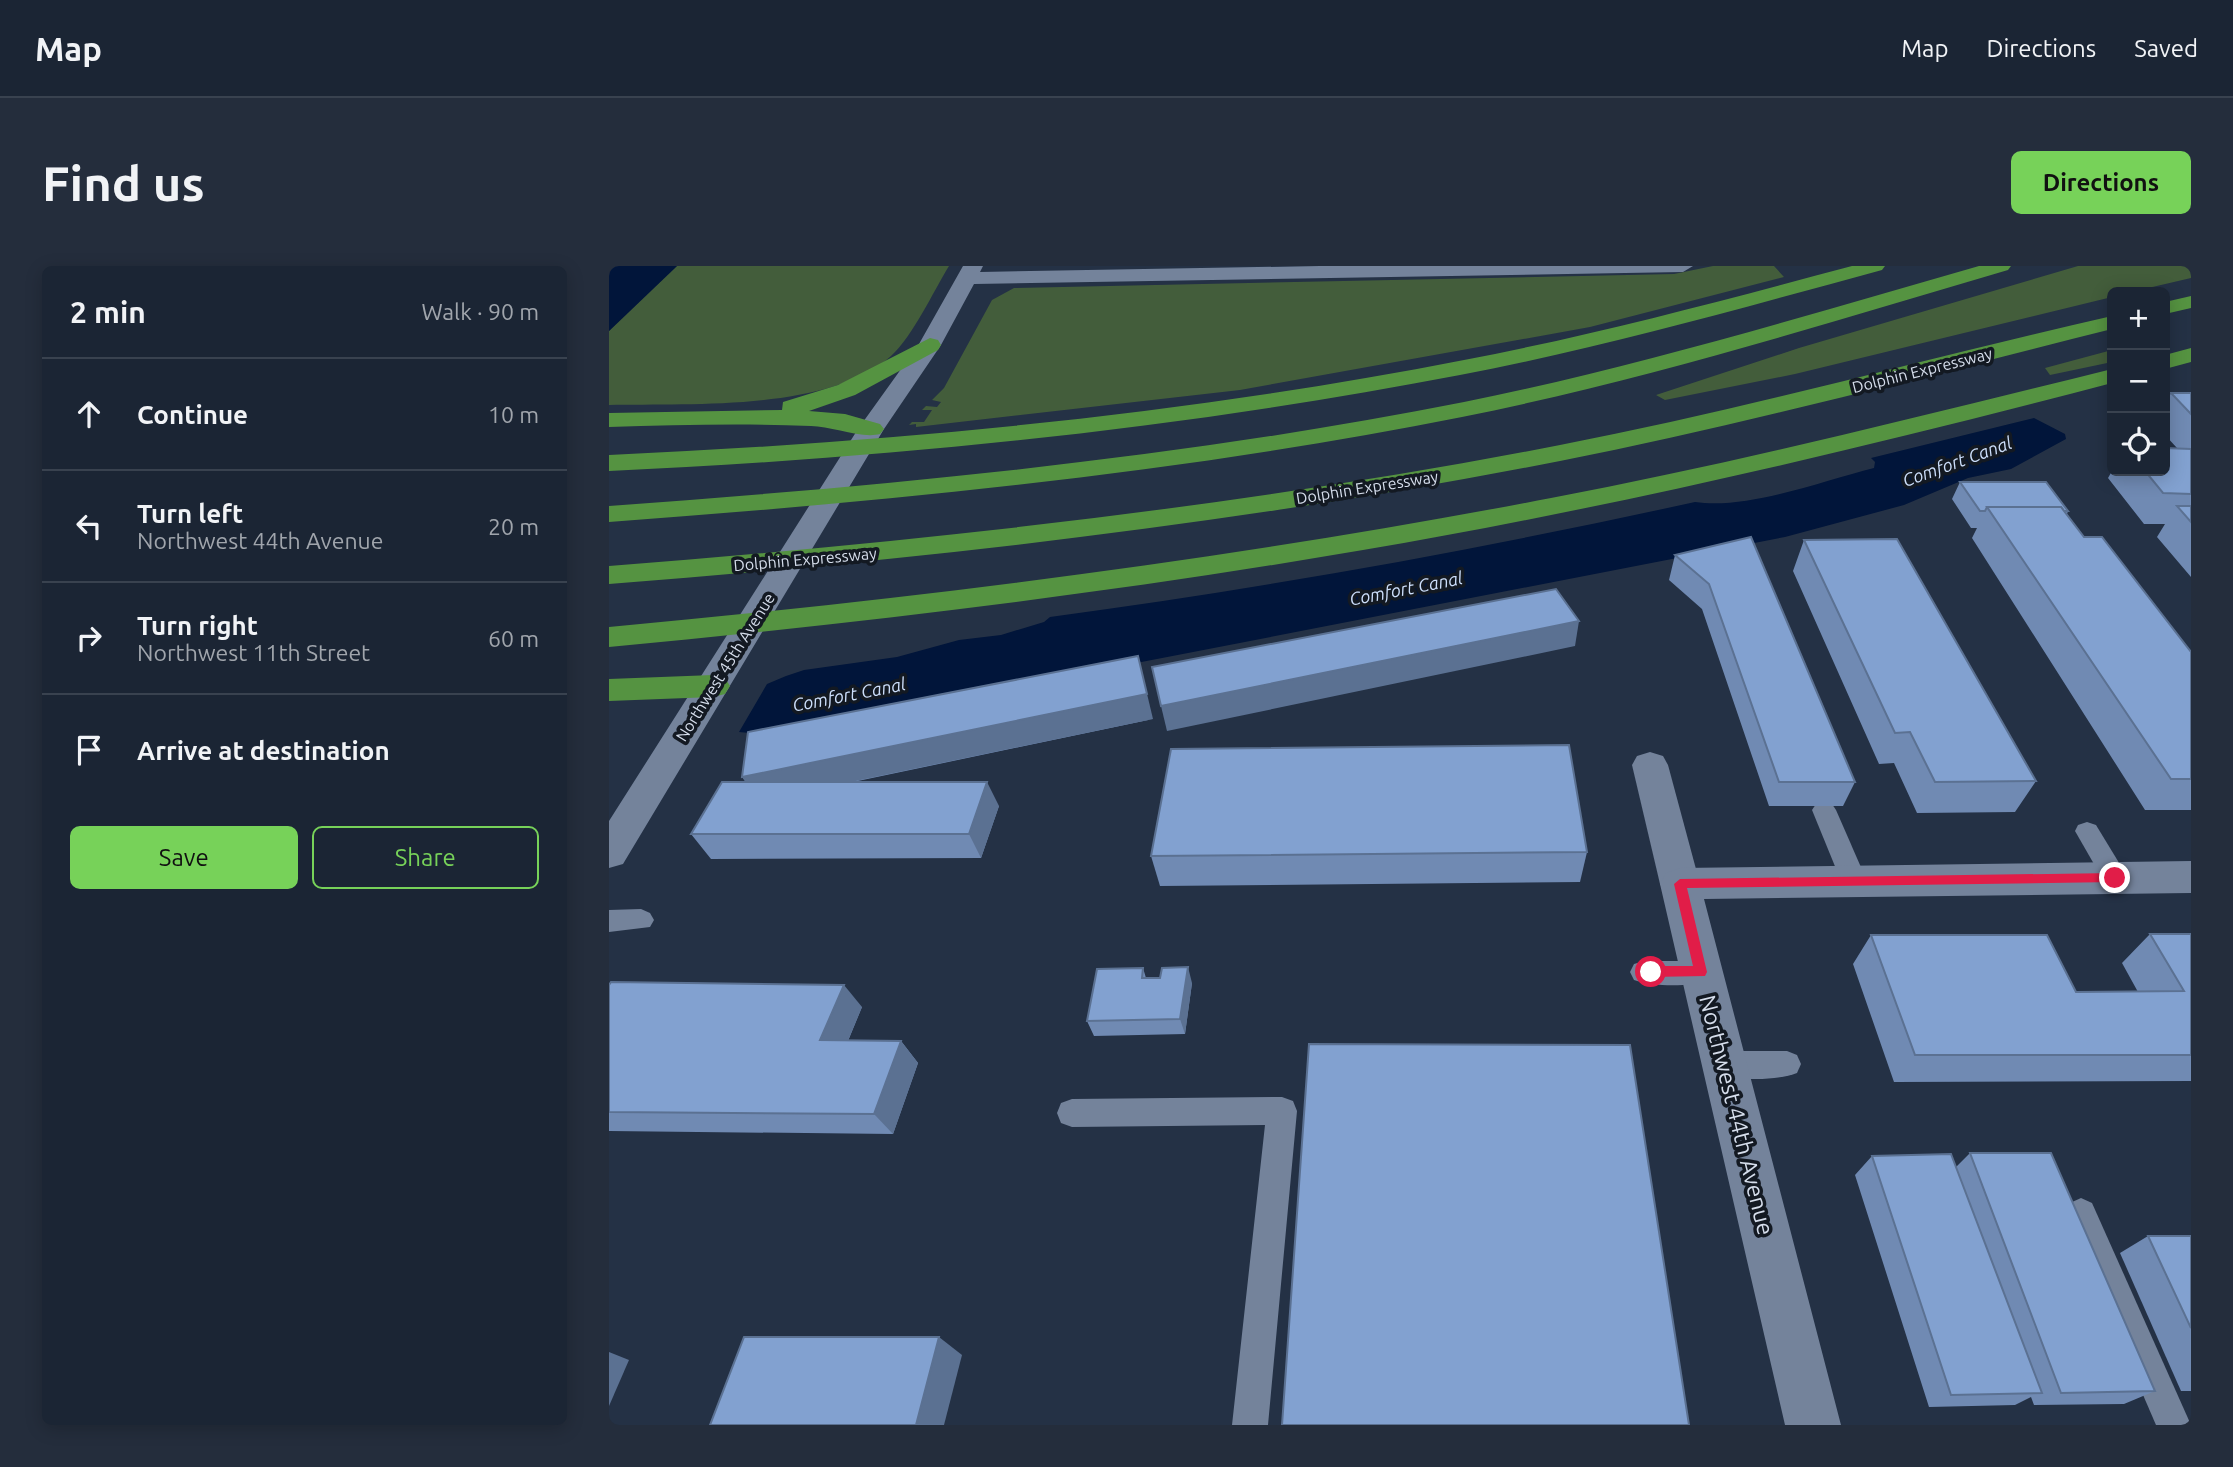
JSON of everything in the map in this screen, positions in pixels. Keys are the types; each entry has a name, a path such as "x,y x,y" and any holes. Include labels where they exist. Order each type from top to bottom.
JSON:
{"highway":[{"path":"609,463 908,444 1122,421 1288,398 1462,368 1594,339 1875,266"},
{"path":"609,514 923,489 1227,451 1467,408 1644,366 2001,266"},
{"path":"2170,307 2191,302"},
{"name":"Dolphin Expressway","path":"609,575 890,551 1266,503 1559,453 1813,398 2107,322"},
{"path":"747,415 800,405 846,391 930,345"},
{"path":"2170,361 2191,355"},
{"path":"609,637 806,619 1224,567 1444,529 1679,480 2107,377"},
{"path":"2170,380 2191,378"},
{"path":"2056,391 2107,386"},
{"path":"609,420 747,415 823,416 840,418 871,429"},
{"path":"609,690 713,685"}],"street":[{"path":"970,272 1682,266"},
{"name":"Northwest 45th Avenue","path":"609,853 871,429 930,345 970,272"},
{"name":"Northwest 44th Avenue","path":"1648,759 1725,1064 1805,1422"},
{"path":"1680,884 2191,877"}],"lane":[{"path":"1823,810 1854,881"},
{"path":"2087,831 2115,878"},
{"path":"609,921 641,920"},
{"path":"1644,972 1701,972"},
{"path":"1725,1064 1787,1063"},
{"path":"1072,1113 1282,1111 1250,1425"},
{"path":"2081,1214 2174,1425"}],"green space":[{"path":"677,266 949,266 915,326 899,347 891,356 864,374 832,387 795,396 756,401 609,405 609,331"},
{"path":"1713,266 1774,266 1784,277 1590,327 1240,390 916,427 916,424 909,425 912,422 924,422 932,410 922,410 926,406 937,407 941,402 932,400 944,388 992,300 1014,288 1674,274"},
{"path":"2078,266 2191,266 2191,278 2152,287 2107,287 2107,298 1795,374 1665,400 1656,395 1799,348"},
{"path":"2107,351 2107,363 2050,375 2045,368"}],"water":[{"path":"609,266 677,266 609,331"},
{"name":"Comfort Canal","path":"2034,418 2065,434 2066,439 2011,469 1968,478 1904,505 1785,537 884,712 761,734 739,732 767,684 804,670 897,657 959,640 1001,635 1044,622 1050,617 1374,566 1695,502 1738,502 1761,498 1874,468 1875,462 1871,458"}],"building":[{"path":"2171,393 2191,393 2191,414"},
{"path":"2170,448 2191,449 2191,494 2163,493 2149,476 2170,476"},
{"path":"1960,482 2046,482 2068,511 2061,507 1987,507 1985,511 1980,511"},
{"path":"2177,506 2191,506 2191,522"},
{"path":"1987,507 2061,507 2084,537 2102,537 2191,652 2191,779 2171,779"},
{"path":"1751,537 1855,782 1779,782 1709,584 1675,555"},
{"path":"1897,539 2036,781 1935,782 1910,732 1895,733 1804,540"},
{"path":"1556,589 1579,621 1161,706 1152,667"},
{"path":"1138,656 1147,694 742,777 748,732"},
{"path":"1569,745 1587,852 1151,856 1171,749"},
{"path":"722,782 987,782 969,834 691,834"},
{"path":"2150,934 2191,934 2191,1055 1915,1055 1871,935 2047,935 2076,992 2184,991"},
{"path":"1188,967 1180,1019 1087,1021 1097,969 1143,968 1142,978 1160,978 1162,968"},
{"path":"611,982 844,985 820,1040 901,1041 874,1114 609,1112"},
{"path":"1309,1044 1630,1045 1689,1425 1282,1425"},
{"path":"1970,1153 2051,1153 2155,1391 2061,1393"},
{"path":"1951,1154 2042,1393 1951,1395 1872,1156"},
{"path":"2148,1236 2191,1236 2191,1328"},
{"path":"744,1337 939,1337 916,1425 710,1425"}],"route":[{"path":"1651,972 1701,972 1680,884 2115,878"}]}
